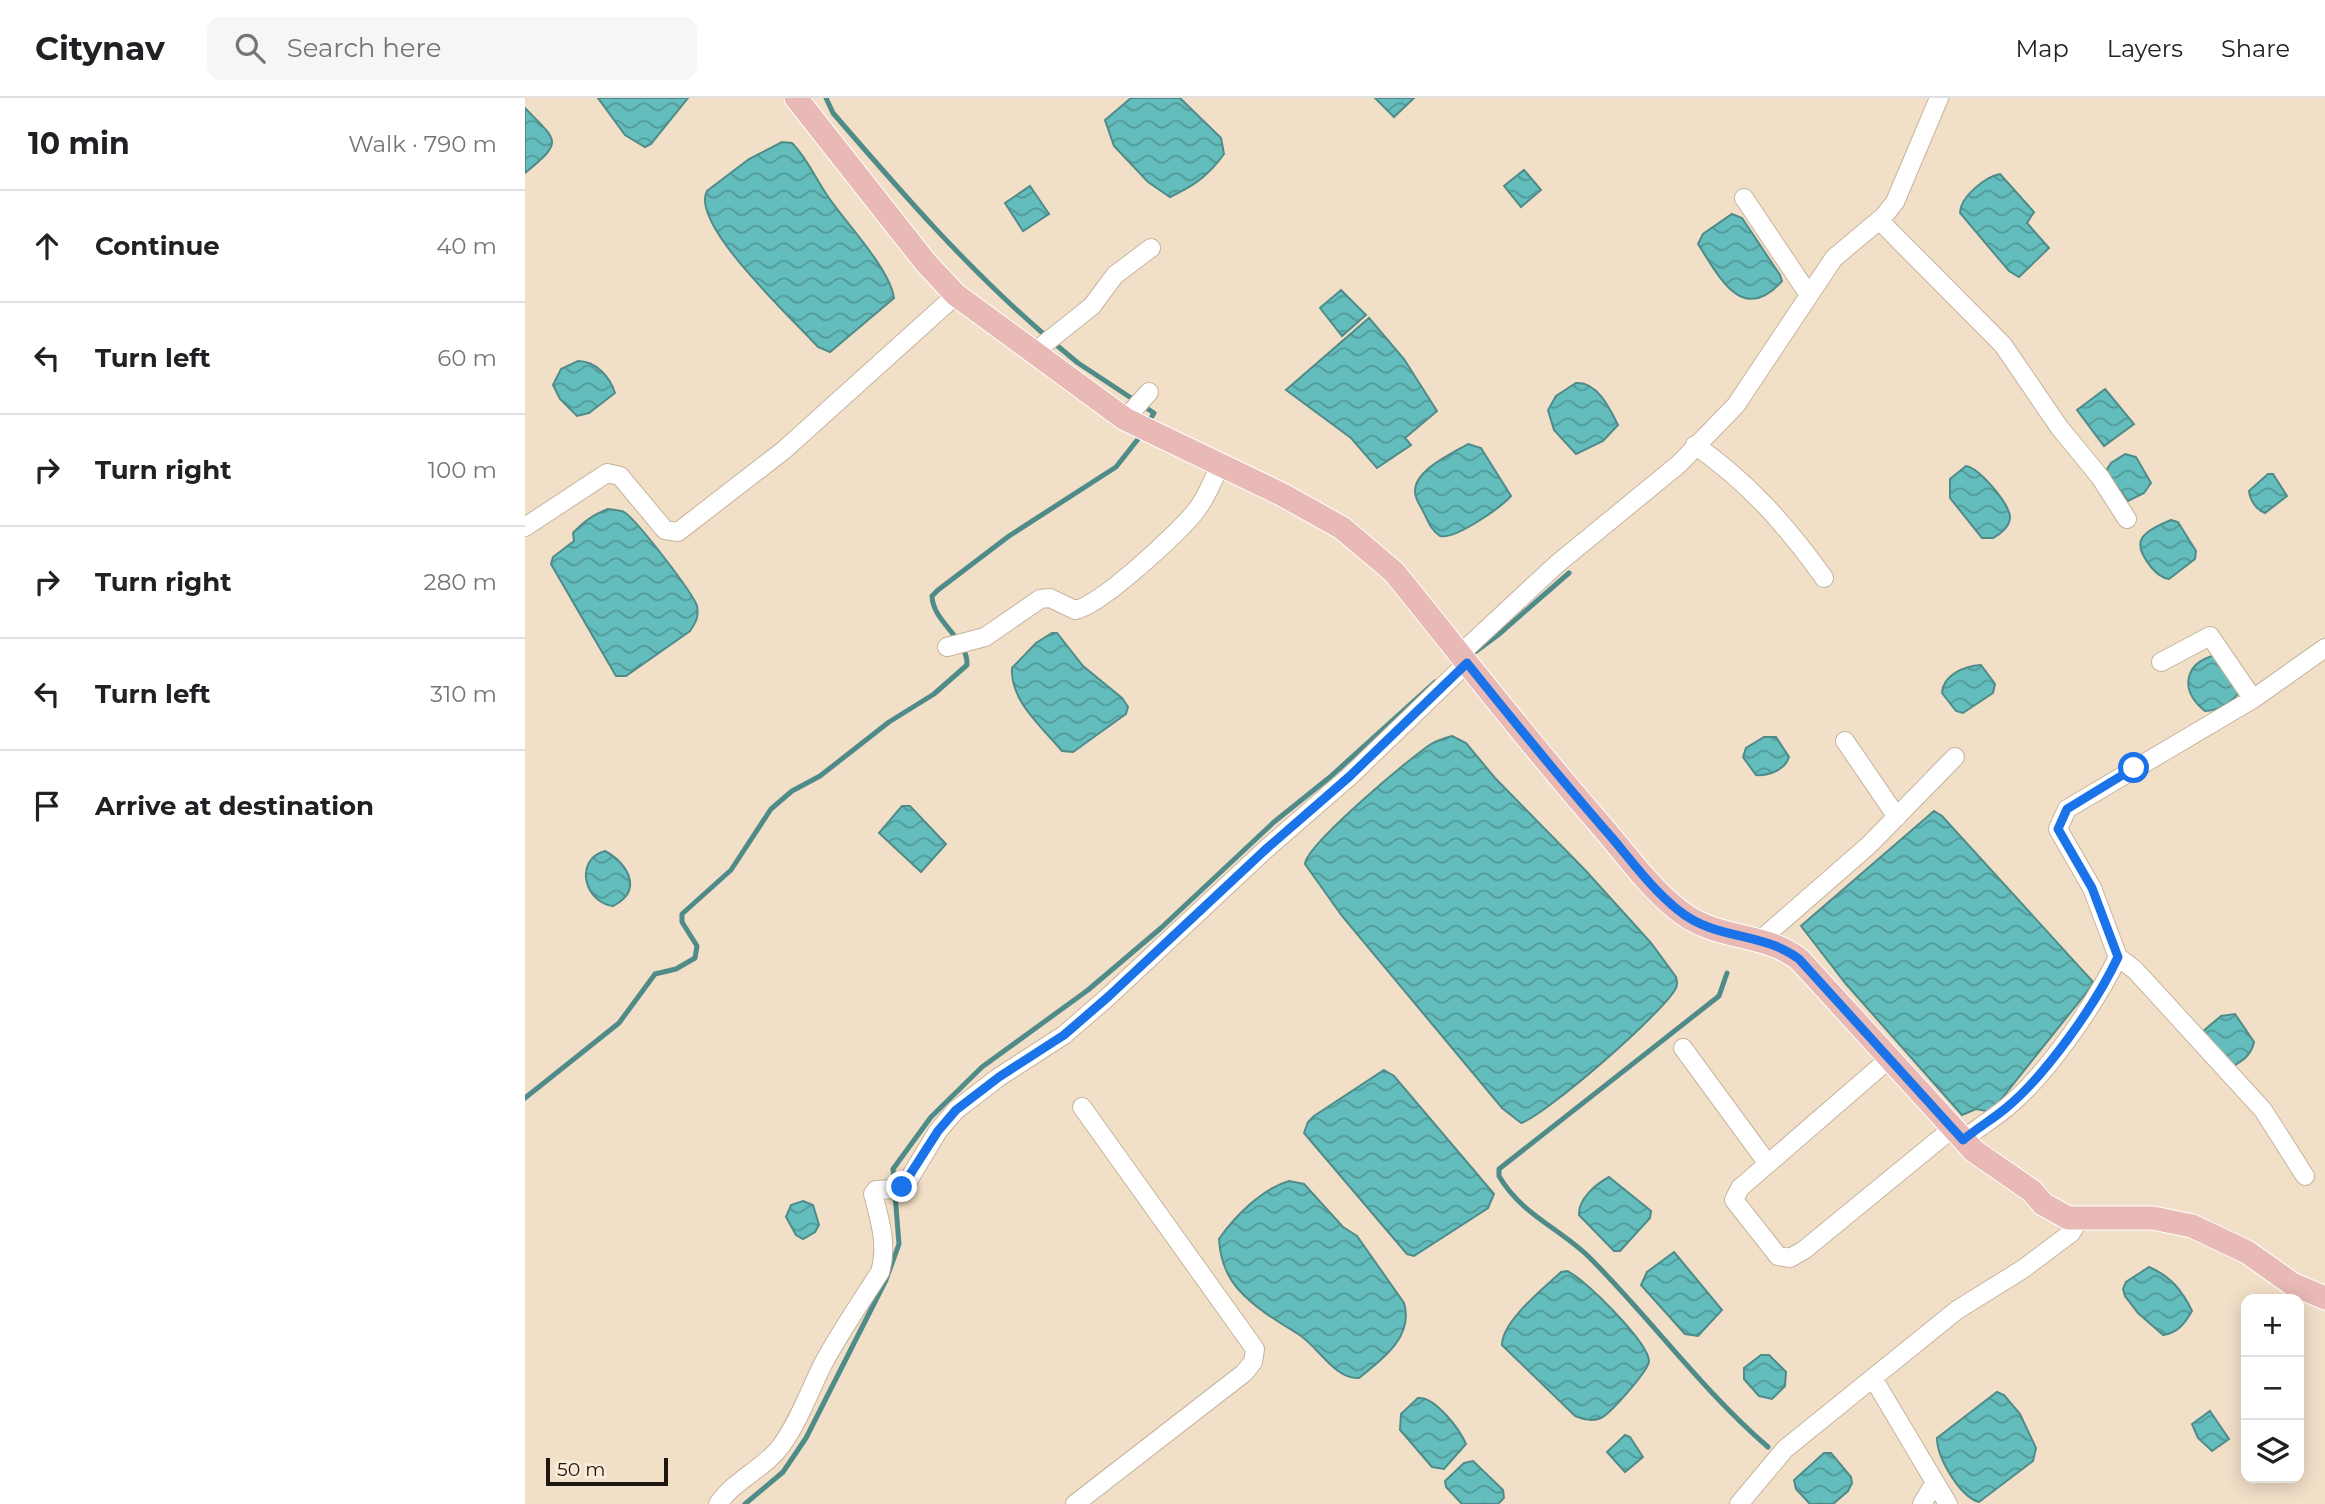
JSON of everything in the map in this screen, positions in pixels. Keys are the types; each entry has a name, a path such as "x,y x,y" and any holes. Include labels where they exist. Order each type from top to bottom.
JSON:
{"main road":[{"path":"796,98 894,224 956,296 1042,344 1135,408 1159,435 1342,528 1371,550 1394,572 1563,783 1677,909 1702,926 1787,950 1799,959 1973,1151 2032,1191 2043,1204 2057,1214 2080,1218 2153,1218 2192,1226 2247,1252 2292,1284 2325,1298"}],"street":[{"path":"718,1504 741,1478 766,1462 791,1431 828,1357 880,1272 884,1259 883,1233 873,1194 879,1188 897,1189 906,1184 938,1131 956,1110 999,1077 1064,1035 1109,996 1265,850 1341,784 1557,564 1679,464 1736,405 1834,258 1879,220 1895,202 1939,98"},
{"path":"1744,198 1809,295"},
{"path":"1879,220 2003,345 2059,427 2100,477 2127,519"},
{"path":"1042,344 1092,306 1115,275 1151,248"},
{"path":"525,527 607,473 620,476 665,530 678,532 784,450 956,296"},
{"path":"1695,445 1743,482 1787,526 1824,578"},
{"path":"947,647 985,637 1040,599 1050,598 1075,610 1095,602 1196,511 1220,464"},
{"path":"2161,662 2210,636 2253,699"},
{"path":"2305,1177 2263,1110 2135,970 2118,957 2092,888 2058,829 2067,809 2253,699 2325,648"},
{"path":"1845,741 1897,817"},
{"path":"1759,941 1897,817 1955,757"},
{"path":"1889,1059 1740,1188 1734,1200 1778,1256 1790,1258 1958,1134 2007,1107 2045,1066 2087,1012 2118,957"},
{"path":"1683,1048 1768,1164"},
{"path":"1075,1504 1244,1373 1253,1362 1255,1349 1082,1107"},
{"path":"1739,1504 1786,1449 1957,1310 2023,1269 2071,1233 2080,1218"},
{"path":"1873,1378 1948,1504"},
{"path":"1922,1504 1934,1484"}],"water":[{"path":"598,98 688,98 651,144 645,147 625,135"},
{"path":"1131,98 1180,98 1221,138 1224,154 1200,179 1170,197 1148,182 1114,146 1105,120"},
{"path":"1375,98 1414,98 1394,117"},
{"path":"525,108 550,135 552,141 546,154 525,173"},
{"path":"782,142 792,143 803,156 829,198 885,274 894,298 830,352 818,347 747,272 714,226 706,206 707,191 749,159"},
{"path":"1524,170 1541,190 1521,207 1504,186"},
{"path":"2000,174 2034,212 2027,223 2049,248 2019,277 2009,271 1960,213 1964,201 1974,189 1987,179"},
{"path":"1030,186 1049,214 1023,231 1005,203"},
{"path":"1732,214 1742,218 1782,281 1768,294 1755,299 1743,298 1723,282 1698,244 1703,234"},
{"path":"1341,290 1366,315 1342,336 1320,308"},
{"path":"1369,318 1404,359 1437,411 1405,438 1411,445 1377,468 1351,438 1286,390"},
{"path":"578,361 591,364 601,371 610,381 615,393 589,413 577,416 560,399 553,385 561,369"},
{"path":"1576,383 1590,386 1596,391 1607,404 1618,425 1603,441 1576,454 1554,430 1548,410 1556,396"},
{"path":"2105,389 2134,424 2104,446 2077,410"},
{"path":"1468,444 1481,448 1511,496 1488,515 1466,528 1440,536 1430,525 1417,500 1416,484 1436,463"},
{"path":"2125,454 2136,457 2151,483 2144,493 2128,501 2106,471 2111,463"},
{"path":"1966,466 1985,479 2005,503 2008,511 2008,524 1993,538 1982,538 1950,498 1950,479"},
{"path":"2268,474 2273,474 2287,496 2265,513 2254,505 2249,491"},
{"path":"608,509 624,512 640,528 686,587 698,610 697,619 690,631 626,676 616,676 551,564 553,557 574,541 573,533 577,529"},
{"path":"2171,520 2178,522 2196,551 2195,559 2169,579 2159,575 2151,567 2144,558 2140,543 2147,533"},
{"path":"1052,633 1057,633 1083,666 1122,698 1128,707 1126,714 1073,752 1062,751 1037,723 1016,692 1013,680 1012,668 1036,643"},
{"path":"2215,655 2241,689 2226,705 2205,711 2192,695 2189,679 2196,665"},
{"path":"1981,665 1995,684 1993,693 1963,713 1956,711 1942,693 1946,681 1961,670"},
{"path":"1452,736 1466,743 1495,778 1586,871 1651,943 1677,981 1676,988 1667,1000 1629,1039 1555,1101 1521,1123 1502,1108 1342,916 1305,864 1322,839 1383,783 1431,744"},
{"path":"1764,737 1776,737 1789,757 1784,765 1775,771 1756,775 1743,757 1746,748"},
{"path":"902,806 910,806 946,844 921,872 879,833"},
{"path":"1934,811 1942,816 2094,983 1991,1112 1976,1109 1962,1115 1846,984 1801,926"},
{"path":"605,851 621,863 629,878 628,893 613,906 595,897 586,881 589,863"},
{"path":"2235,1014 2254,1042 2248,1055 2228,1069 2201,1033 2221,1016"},
{"path":"1384,1070 1394,1076 1494,1194 1488,1208 1414,1256 1407,1254 1304,1133 1308,1122 1314,1116"},
{"path":"1609,1177 1651,1211 1650,1218 1620,1251 1614,1251 1579,1215 1581,1203 1594,1188"},
{"path":"1289,1181 1304,1184 1343,1227 1357,1236 1404,1303 1405,1326 1394,1346 1359,1378 1342,1374 1305,1339 1252,1302 1233,1283 1224,1265 1219,1239 1225,1230 1259,1197"},
{"path":"803,1201 813,1205 819,1225 815,1232 803,1239 796,1235 786,1217 791,1205"},
{"path":"1674,1252 1722,1310 1698,1336 1685,1334 1641,1285 1647,1272"},
{"path":"2149,1267 2175,1284 2192,1311 2181,1327 2168,1334 2163,1335 2138,1313 2123,1289 2126,1282"},
{"path":"1567,1271 1587,1285 1627,1326 1646,1352 1649,1361 1628,1391 1606,1415 1598,1419 1588,1420 1575,1416 1502,1345 1504,1336 1516,1316 1561,1272"},
{"path":"1761,1355 1769,1355 1786,1372 1785,1386 1772,1399 1759,1396 1744,1379 1744,1368"},
{"path":"1997,1392 2004,1395 2020,1414 2036,1448 2033,1461 1979,1502 1964,1492 1951,1475 1941,1455 1937,1438"},
{"path":"1418,1398 1432,1402 1439,1408 1453,1423 1466,1444 1444,1469 1432,1467 1400,1430 1401,1414"},
{"path":"2210,1411 2229,1439 2212,1451 2198,1438 2192,1424"},
{"path":"1625,1435 1630,1437 1643,1457 1625,1472 1607,1452"},
{"path":"1824,1453 1831,1453 1851,1477 1852,1483 1848,1491 1833,1504 1810,1504 1796,1489 1794,1480"},
{"path":"1473,1461 1503,1490 1504,1498 1498,1504 1462,1504 1446,1487 1445,1481 1464,1463"}],"waterway":[{"path":"826,98 833,113 935,229 1046,336"},
{"path":"1054,343 1078,363 1154,413 1148,423"},
{"path":"525,1098 619,1023 655,974 676,969 695,958 697,946 682,922 682,914 731,870 771,809 792,791 820,776 889,722 934,694 967,665 962,647 938,614 932,596 1009,536 1116,467 1142,434"},
{"path":"1471,655 1569,573"},
{"path":"745,1504 783,1472 806,1438 886,1280 899,1244 893,1169 931,1117 982,1067 1088,990 1161,928 1274,822 1330,777 1435,682"},
{"path":"1727,973 1719,996 1499,1169 1499,1176 1529,1211 1589,1257 1721,1402 1768,1447"}],"route":[{"path":"902,1187 938,1131 956,1110 999,1077 1064,1035 1109,996 1265,850 1350,776 1467,663 1563,783 1677,909 1702,926 1724,934 1766,942 1787,950 1799,959 1963,1140 2007,1107 2045,1066 2087,1012 2118,957 2112,934 2092,888 2058,829 2067,809 2134,768"}]}
